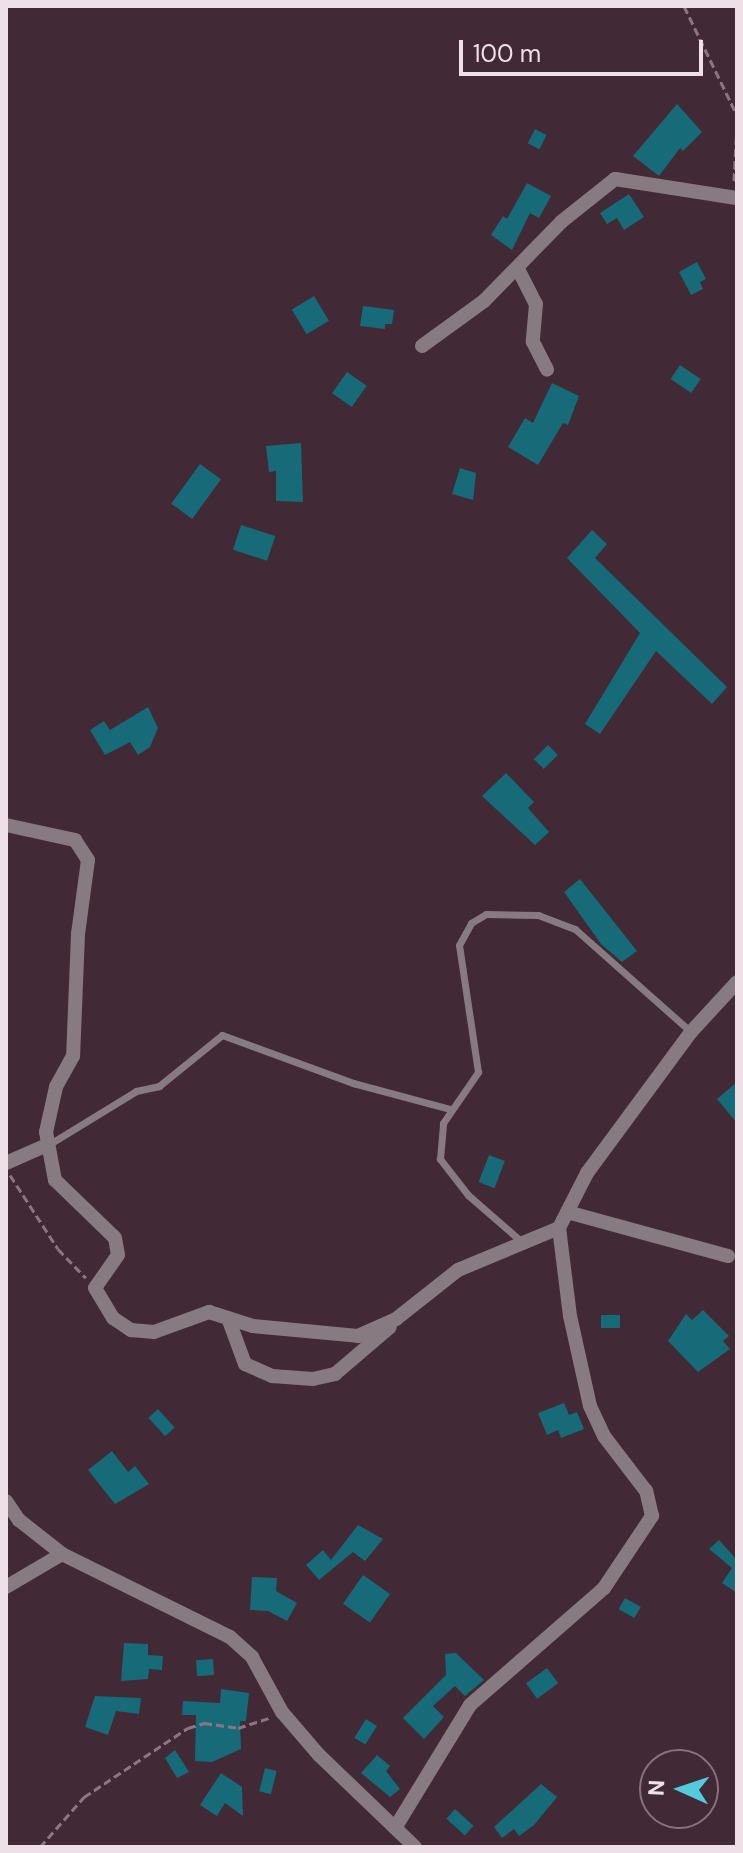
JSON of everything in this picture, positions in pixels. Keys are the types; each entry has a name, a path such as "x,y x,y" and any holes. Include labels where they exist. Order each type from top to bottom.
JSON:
{"street":[{"path":"422,346 519,271 561,222 615,179 735,198"},
{"path":"519,271 536,304 533,342 547,370"},
{"path":"6,825 75,840 88,860 78,934 73,1056 56,1087 47,1145 55,1180 119,1248 95,1288 100,1303 131,1330 154,1332 203,1311 253,1326 358,1336 396,1319"},
{"path":"395,1828 470,1705 604,1588 652,1516 646,1491 604,1436 590,1406 570,1316 559,1228 587,1173 691,1032 737,982"},
{"path":"6,1166 47,1145"},
{"path":"567,1212 728,1256"},
{"path":"228,1318 245,1364 272,1376 313,1379 335,1374 382,1337 396,1319 458,1270 559,1228"},
{"path":"6,1501 19,1520 62,1554 230,1637 252,1657 282,1712 415,1847"},
{"path":"6,1587 62,1554"}],"lane":[{"path":"523,1243 468,1195 440,1159 443,1123 450,1109 473,1086 478,1072 459,945 471,923 486,914 538,915 575,929 691,1032"},
{"path":"47,1145 136,1091 159,1086 222,1035 353,1083 450,1109"}],"path":[{"path":"684,6 737,115"},
{"path":"735,198 737,123"},
{"path":"6,1166 58,1249 95,1288"},
{"path":"40,1847 84,1797 188,1728 204,1723 238,1728 282,1712"}],"building":[{"path":"677,104 702,132 683,151 680,148 659,176 633,156"},
{"path":"535,129 547,135 539,149 528,143"},
{"path":"527,183 551,196 539,218 530,213 512,250 491,235 503,216 507,219"},
{"path":"629,194 644,217 624,230 617,218 607,224 600,213"},
{"path":"697,262 706,279 700,282 703,289 691,295 679,272"},
{"path":"314,296 329,321 307,334 292,309"},
{"path":"363,306 394,310 392,324 385,324 385,329 360,326"},
{"path":"680,365 701,379 691,393 670,379"},
{"path":"347,372 367,386 352,407 332,393"},
{"path":"552,383 579,396 568,425 563,423 538,465 508,447 525,418 533,423"},
{"path":"301,443 303,502 276,501 276,471 269,472 266,446"},
{"path":"200,464 221,479 192,519 171,504"},
{"path":"460,468 476,473 473,500 452,494"},
{"path":"241,525 275,536 267,561 233,550"},
{"path":"592,530 607,544 595,558 727,687 712,704 656,651 600,734 585,724 640,633 567,558"},
{"path":"148,707 158,728 150,747 138,755 130,742 105,755 90,730 104,721 110,730"},
{"path":"548,745 558,755 544,769 534,759"},
{"path":"506,773 534,802 528,808 549,832 535,845 482,796"},
{"path":"580,879 637,951 622,962 601,944 564,892"},
{"path":"737,1082 737,1123 717,1099"},
{"path":"489,1155 505,1161 494,1188 479,1182"},
{"path":"703,1310 729,1336 723,1341 730,1349 698,1372 668,1341 686,1314 692,1320"},
{"path":"601,1315 620,1315 620,1328 601,1328"},
{"path":"564,1403 569,1415 577,1412 584,1429 561,1438 558,1430 547,1435 538,1413"},
{"path":"158,1409 175,1428 165,1436 148,1418"},
{"path":"112,1451 128,1472 135,1466 149,1484 115,1504 88,1470"},
{"path":"358,1525 383,1539 365,1561 353,1552 319,1580 306,1565 323,1550 331,1560"},
{"path":"719,1540 737,1560 737,1593 722,1583 732,1568 709,1549"},
{"path":"363,1575 390,1594 370,1623 343,1604"},
{"path":"252,1577 277,1578 276,1591 297,1603 287,1621 268,1611 250,1610"},
{"path":"625,1598 641,1607 634,1618 619,1609"},
{"path":"124,1643 148,1644 148,1655 163,1656 162,1670 149,1669 148,1679 121,1681"},
{"path":"456,1653 484,1680 465,1696 455,1686 433,1706 444,1717 424,1739 403,1718 446,1675 445,1654"},
{"path":"213,1659 214,1675 197,1676 196,1660"},
{"path":"547,1668 558,1683 537,1699 526,1683"},
{"path":"221,1689 249,1693 246,1721 240,1721 241,1749 212,1762 195,1761 196,1715 182,1715 183,1701 220,1703"},
{"path":"95,1696 141,1698 139,1714 116,1711 108,1735 85,1727"},
{"path":"366,1719 377,1726 365,1745 354,1738"},
{"path":"175,1750 189,1772 177,1778 165,1758"},
{"path":"377,1755 390,1766 386,1771 400,1789 390,1797 361,1773"},
{"path":"265,1768 277,1771 271,1794 259,1791"},
{"path":"221,1773 242,1787 243,1816 225,1803 217,1816 200,1805"},
{"path":"541,1784 557,1797 534,1825 519,1836 514,1829 502,1838 494,1827"},
{"path":"455,1809 474,1826 465,1835 446,1819"}]}
